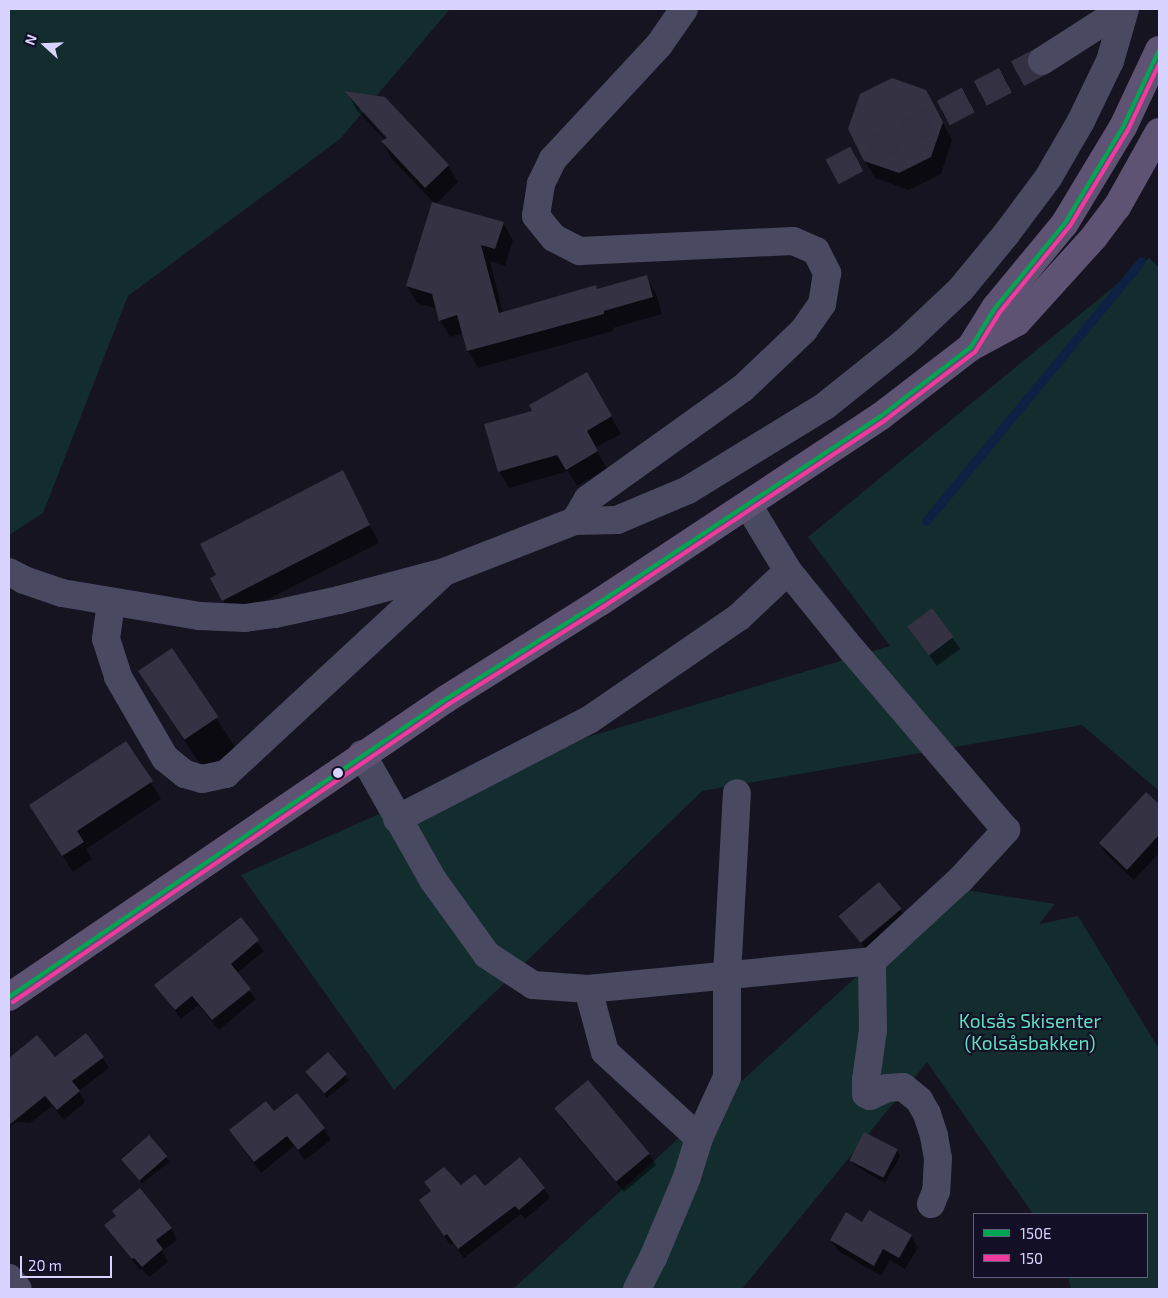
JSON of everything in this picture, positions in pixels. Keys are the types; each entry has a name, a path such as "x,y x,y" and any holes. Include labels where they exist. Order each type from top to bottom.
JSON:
{"main road":[{"path":"971,347 995,308 1065,223 1123,126 1159,50"},
{"path":"9,996 362,754 748,505 881,416 971,347 1017,322 1058,278 1117,207 1159,132"}],"lane":[{"path":"575,521 588,498 742,388 804,330 822,304 827,273 816,251 793,241 580,251 554,238 536,216 541,184 554,159 659,45 684,9"},
{"path":"9,572 24,580 62,593 111,603 200,616 245,618 275,614 339,600 444,572 575,521 617,520 688,490 824,406 905,342 961,289 1007,233 1048,178 1081,121 1110,61 1124,9"},
{"path":"1042,61 1124,9"},
{"path":"362,754 433,880 487,955 534,985 588,989 872,960 961,879 1006,830 852,650 788,571 748,505"},
{"path":"397,819 589,720 739,617 788,571"},
{"path":"111,603 106,639 118,677 165,758 185,774 202,779 226,774 444,572"},
{"path":"637,1289 653,1258 687,1177 699,1138 726,1077 726,976 737,793"},
{"path":"872,960 873,1030 866,1080 866,1094 870,1096 887,1088 902,1087 919,1100 927,1114 938,1158 936,1191 931,1204"},
{"path":"588,989 605,1052 699,1138"},
{"path":"9,1278 18,1289"}],"green space":[{"path":"9,9 450,9 340,139 128,296 43,513 9,535"},
{"path":"1149,258 1159,267 1159,791 1082,725 702,791 394,1090 241,875 481,769 890,646 808,537"},
{"name":"Kolsås Skisenter (Kolsåsbakken)","path":"954,888 1055,904 1039,924 1078,916 1159,1049 1159,1289 1071,1289 1068,1278 1148,1278 1148,1213 1032,1213 927,1062 742,1289 513,1289"}],"building":[{"path":"892,78 926,90 943,122 931,157 899,173 864,161 848,129 860,94"},
{"path":"344,91 385,97 449,165 425,188 381,141 387,138"},
{"path":"432,202 504,222 495,249 481,245 499,313 596,285 597,289 647,275 653,297 604,311 604,314 467,351 457,315 439,321 432,294 406,286"},
{"path":"587,372 612,416 587,431 598,451 566,470 557,455 498,472 484,424 532,411 529,405"},
{"path":"343,470 370,525 222,601 210,578 216,575 200,544"},
{"path":"932,608 954,637 929,655 907,627"},
{"path":"172,648 218,717 184,740 138,671"},
{"path":"126,741 153,781 77,831 84,842 62,856 29,805"},
{"path":"1146,792 1159,804 1159,835 1127,870 1099,843"},
{"path":"879,882 901,909 861,943 838,916"},
{"path":"241,917 259,940 231,964 251,989 212,1020 192,996 175,1010 154,985"},
{"path":"86,1033 104,1057 72,1081 80,1091 57,1110 45,1096 9,1125 9,1058 37,1035 55,1057"},
{"path":"328,1052 347,1074 324,1094 305,1072"},
{"path":"588,1080 650,1154 616,1182 554,1108"},
{"path":"297,1093 325,1128 298,1150 287,1136 254,1162 229,1130 266,1101 274,1111"},
{"path":"864,1132 898,1149 883,1178 849,1161"},
{"path":"149,1135 167,1156 139,1180 121,1159"},
{"path":"520,1157 545,1188 519,1210 515,1206 458,1249 447,1234 444,1236 419,1200 431,1191 424,1182 444,1167 461,1185 475,1174 485,1186"},
{"path":"140,1188 172,1228 156,1240 163,1249 142,1267 134,1258 132,1259 104,1225 116,1216 112,1211"},
{"path":"869,1210 912,1235 899,1258 883,1249 874,1266 830,1240 846,1212 862,1222"}],"waterway":[{"path":"926,521 1141,261"}],"tunnel":[{"path":"832,172 1042,61"}],"transit line":[{"name":"150E","path":"9,997 446,699 600,602 881,416 971,347 995,308 1065,223 1123,127 1159,50"},
{"name":"150","path":"13,1002 449,704 603,607 884,421 975,352 1000,312 1070,226 1128,130 1159,64"}]}
